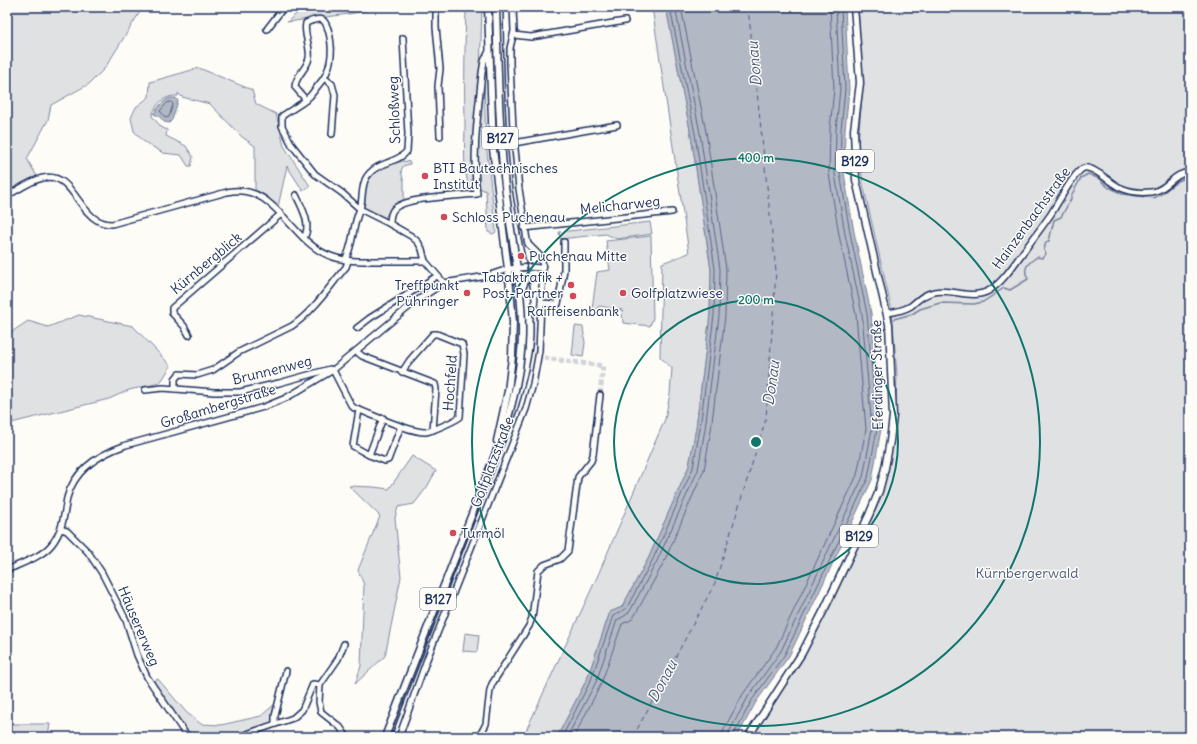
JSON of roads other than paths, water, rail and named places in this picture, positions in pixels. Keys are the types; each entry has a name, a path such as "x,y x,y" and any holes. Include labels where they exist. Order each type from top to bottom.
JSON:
{"main road":[{"name":"B127","path":"488,7 493,149 513,322 510,375 504,411 492,460"},
{"name":"B127","path":"385,737 502,437 510,413 517,382 522,337 520,297 507,208 501,148 496,7"},
{"name":"Eferdinger Straße","path":"748,737 802,653 825,608 879,491 890,441 893,416 891,347 888,313 856,180 855,169 854,130 860,83 854,7"}],"street":[{"path":"267,29 284,7"},
{"path":"436,7 436,27 440,69 438,86 440,136"},
{"name":"Golfplatzstraße","path":"399,737 430,652 518,430 541,357 539,351 543,273 542,258 527,242 514,143 509,56 515,25 513,7"},
{"path":"306,100 295,87 295,82 305,69 309,58 309,46 305,28 306,23 321,19 327,25 332,42 330,64 324,78 316,90 306,100 282,116 282,126 292,145 315,174 342,193 360,209 411,236 418,242 425,255 425,261 444,283"},
{"path":"514,34 531,37 625,21"},
{"name":"Schloßweg","path":"360,209 366,179 382,164 399,158 407,151 403,38"},
{"path":"390,224 390,216 392,211 401,205 425,199 476,194 474,146 482,73 484,61 489,51"},
{"path":"324,78 332,84 335,95 332,134"},
{"path":"514,143 617,125"},
{"name":"Hainzenbachstraße","path":"888,313 910,306 922,296 933,292 951,292 970,295 983,293 990,290 998,284 1011,268 1051,213 1072,180 1080,170 1084,168 1094,170 1122,189 1144,192 1158,191 1179,174 1190,173"},
{"path":"7,196 36,180 48,177 63,182 90,215 97,221 112,224 239,190 253,192 266,200 310,244 325,254 346,260 425,261"},
{"path":"296,195 307,220 304,238"},
{"path":"175,389 175,379 179,374 197,375 213,370 239,352 299,322 346,267 346,260 352,244 355,219 360,209"},
{"name":"Melicharweg","path":"524,228 672,212"},
{"name":"Kürnbergblick","path":"189,335 184,326 172,312 172,308 280,214"},
{"path":"541,303 558,304 564,270 564,242"},
{"path":"508,269 538,267 542,269"},
{"name":"Großambergstraße","path":"7,570 39,554 51,545 61,530 67,499 72,484 78,475 99,457 126,445 264,407 286,398 333,370 416,301 444,283 487,276 508,269"},
{"path":"520,297 526,279 532,274"},
{"path":"509,277 532,274 539,275 542,283"},
{"path":"357,328 370,318 437,276"},
{"name":"Großambergstraße","path":"487,276 498,278 509,277"},
{"name":"Hochfeld","path":"356,351 362,356 402,372 435,384 436,389 433,430 460,417 464,347 460,342 433,334 410,360 402,372"},
{"name":"Brunnenweg","path":"145,390 156,388 214,392 240,392 279,383 327,369 333,370"},
{"path":"333,370 351,405 359,410 401,426 419,431 424,432 433,430"},
{"path":"480,737 486,724 492,684 527,630 532,618 538,571 544,565 560,560 568,551 578,477 594,455 600,396"},
{"path":"359,410 353,446 385,461 388,460 401,426"},
{"path":"370,455 383,418"},
{"name":"Häusererweg","path":"61,530 66,531 94,560 111,588 126,620 137,655 148,677 189,737"},
{"path":"344,644 338,659 320,685 319,702 321,712 340,727 347,737"},
{"path":"275,724 275,716 286,671"},
{"path":"238,737 293,718 305,705 313,684 320,685"}],"water":[{"name":"Donau","path":"666,7 845,7 849,89 845,130 844,173 854,232 871,313 881,429 872,480 789,656 756,702 737,737 557,737 587,679 610,612 622,607 649,557 689,466 696,428 710,315 711,270 691,135"},
{"path":"170,98 176,98 178,101 172,120 169,123 164,122 160,117 154,114 160,104"}],"waterway":[{"path":"894,319 940,303 974,304 983,302 1004,288 1010,290 1028,279 1026,275 1027,266 1037,257 1042,258 1046,254 1044,250 1046,242 1049,241 1054,220 1061,217 1081,178 1088,174 1102,180 1102,182 1109,188 1122,194 1154,198 1159,196 1180,180 1190,178"},
{"path":"871,325 884,322"}],"tunnel":[{"path":"544,358 603,366 600,395"}],"railway":[{"path":"391,737 518,408 531,357 533,339 532,300 514,200 507,137 503,7"}],"place":[{"name":"BTI Bautechnisches Institut","path":"425,176"},
{"name":"Schloss Puchenau","path":"444,217"},
{"name":"Puchenau Mitte","path":"521,256"},
{"name":"Tabaktrafik + Post-Partner","path":"571,285"},
{"name":"Treffpunkt Pühringer","path":"467,293"},
{"name":"Golfplatzwiese","path":"623,293"},
{"name":"Raiffeisenbank","path":"573,296"},
{"name":"Turmöl","path":"453,533"}],"park label":[{"name":"Kürnbergerwald","path":"1027,573"}]}
